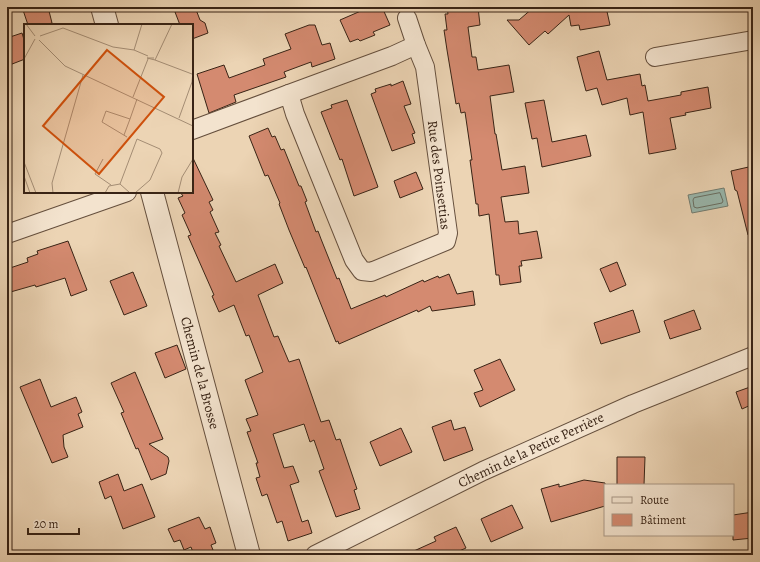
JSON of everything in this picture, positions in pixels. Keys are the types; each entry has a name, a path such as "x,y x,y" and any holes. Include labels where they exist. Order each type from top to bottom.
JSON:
{"street":[{"path":"102,7 107,24"},
{"name":"Rue des Poinsettias","path":"290,94 295,114 354,260 362,271 371,272 446,241 448,233 425,67 407,18"},
{"path":"655,57 753,40"},
{"path":"193,130 392,56 416,45"},
{"path":"7,234 124,193"},
{"name":"Chemin de la Brosse","path":"152,193 249,555"},
{"name":"Chemin de la Petite Perrière","path":"315,555 483,470 633,404 753,356"}],"water":[{"path":"724,188 728,206 692,213 688,195"}],"building":[{"path":"22,7 48,7 52,23 28,24"},
{"path":"190,7 195,7 200,20 205,23 208,33 193,39 193,24 180,24 175,12"},
{"path":"370,7 382,7 390,25 373,32 375,35 360,41 358,39 350,42 340,20"},
{"path":"447,7 478,7 480,25 468,27 472,57 476,57 478,70 509,65 514,92 490,96 495,134 502,170 525,166 529,193 501,197 505,222 518,221 519,234 537,231 542,258 521,261 522,266 519,266 521,282 500,285 499,275 496,275 489,214 479,216 470,160 472,160 465,112 461,113 459,103 456,104 447,50 444,30 447,30 445,14 448,14"},
{"path":"534,7 606,7 610,25 580,30 579,25 571,26 569,15 548,34 545,31 529,45 507,20 519,20"},
{"path":"309,25 315,25 322,45 330,43 335,59 312,67 311,62 284,72 286,77 234,95 236,102 209,113 197,74 224,65 229,78 265,65 263,59 291,49 285,34"},
{"path":"22,33 24,40 24,59 7,66 7,38"},
{"path":"599,51 607,80 640,74 642,86 645,85 648,101 681,95 681,92 708,87 711,108 685,113 686,115 670,118 676,149 649,154 643,112 630,115 627,98 602,105 597,88 586,91 577,57"},
{"path":"403,81 411,104 404,106 415,133 412,134 415,143 392,151 371,94 376,92 375,89 391,84 391,86"},
{"path":"347,100 378,187 354,196 342,159 340,160 321,112 332,108 331,105"},
{"path":"544,100 552,142 586,135 591,156 542,167 537,138 532,139 525,103"},
{"path":"268,128 272,137 275,136 281,150 284,149 299,186 301,186 316,232 318,231 337,279 339,278 351,309 385,295 386,297 423,280 424,282 438,276 439,278 449,274 457,294 473,291 475,305 432,311 430,306 418,312 417,310 339,344 338,341 336,342 306,267 305,268 289,230 279,204 280,203 268,175 265,176 249,136"},
{"path":"193,158 213,200 209,202 213,210 210,212 219,232 215,233 221,245 219,246 236,282 275,264 283,283 258,295 274,337 278,336 289,362 299,359 321,422 329,420 336,440 340,439 357,489 354,490 360,509 336,517 319,471 324,469 314,440 310,442 304,424 273,434 284,468 293,466 299,482 290,485 302,522 308,520 312,533 288,541 282,521 277,523 267,494 262,496 256,478 260,477 256,463 258,463 247,432 251,431 246,419 258,415 245,380 263,372 249,335 246,336 234,305 219,312 212,296 214,295 188,236 191,235 182,215 185,213 178,198 183,196 181,193 193,193"},
{"path":"753,166 753,234 748,235 731,171"},
{"path":"416,172 423,189 400,198 394,181"},
{"path":"68,241 87,290 71,296 65,278 36,287 35,285 7,293 7,269 28,262 27,258 38,254 37,251"},
{"path":"617,262 626,285 610,292 600,269"},
{"path":"133,272 147,306 124,315 110,281"},
{"path":"633,310 640,332 601,344 594,323"},
{"path":"694,310 701,329 670,339 664,321"},
{"path":"177,345 186,369 165,378 155,353"},
{"path":"500,359 515,390 480,407 474,393 483,390 474,370"},
{"path":"135,372 163,439 149,444 168,457 169,461 166,474 151,480 138,448 136,449 121,413 124,412 111,383"},
{"path":"40,379 51,407 76,397 82,412 78,414 83,427 63,435 64,447 68,457 52,463 20,387"},
{"path":"753,386 753,404 742,409 736,392"},
{"path":"451,420 454,430 465,427 473,450 444,461 432,427"},
{"path":"401,428 412,452 380,466 370,442"},
{"path":"617,457 645,457 644,484 617,484"},
{"path":"118,474 124,491 142,484 155,517 123,529 111,496 105,499 99,482"},
{"path":"584,480 605,483 604,506 551,522 541,489 559,484 559,487"},
{"path":"512,505 523,528 491,542 481,519"},
{"path":"753,512 753,538 733,540 734,515"},
{"path":"199,517 205,529 210,527 216,543 211,545 215,555 194,555 191,547 184,550 180,540 174,542 168,529"},
{"path":"456,527 466,548 450,555 405,555 436,541 434,537"}]}
